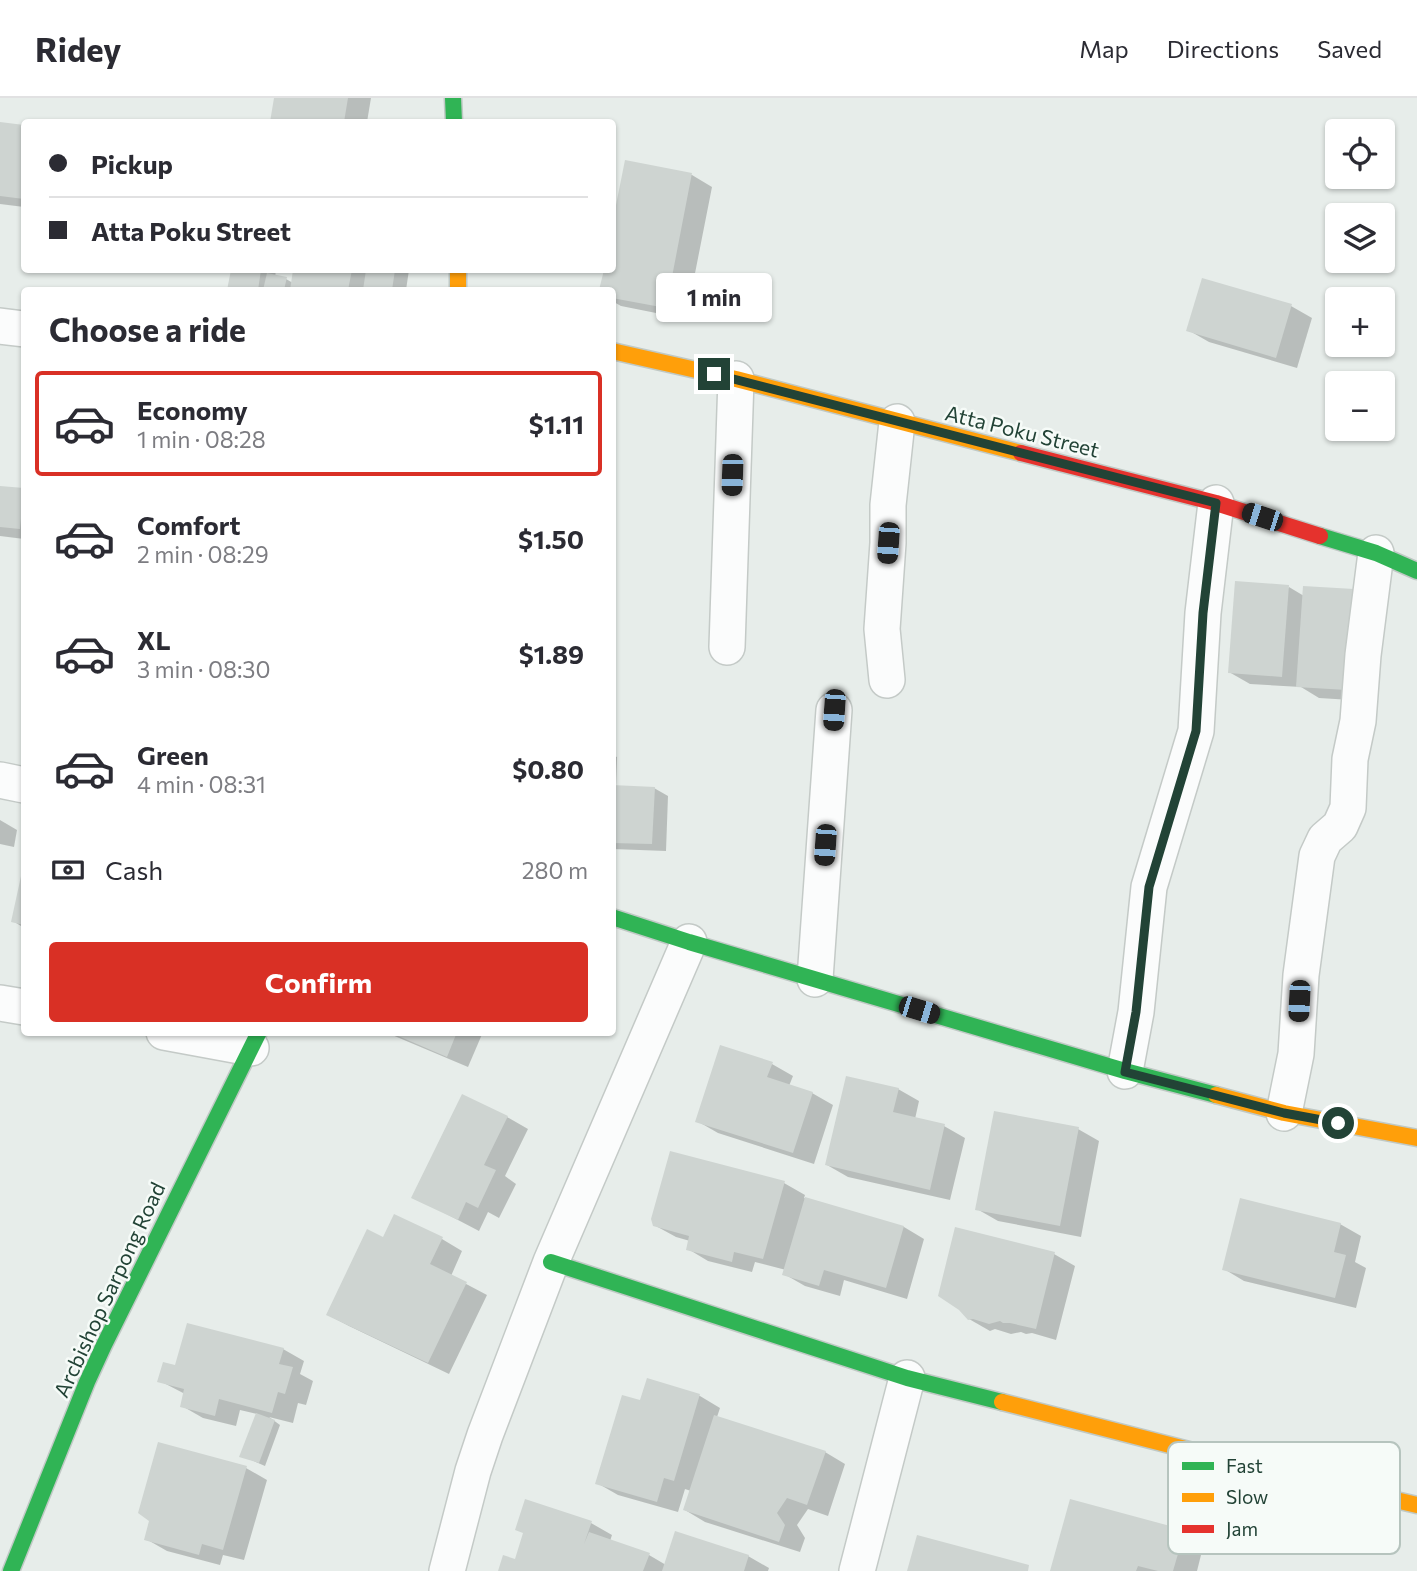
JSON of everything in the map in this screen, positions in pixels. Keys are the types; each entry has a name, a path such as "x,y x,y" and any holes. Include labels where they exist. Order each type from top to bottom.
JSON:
{"street":[{"path":"453,98 453,119"},
{"path":"0,326 21,330"},
{"name":"Atta Poku Street","path":"616,352 736,379 1216,503 1376,553 1417,571"},
{"path":"727,647 736,379"},
{"path":"887,680 882,629 888,505 897,422"},
{"path":"1125,1072 1136,1012 1149,887 1196,731 1203,613 1216,503"},
{"path":"1284,1113 1296,1054 1301,975 1317,856 1325,839 1340,826 1348,808 1350,759 1358,721 1376,553"},
{"path":"815,979 834,710"},
{"path":"0,780 21,784"},
{"path":"616,918 1125,1072 1284,1113 1417,1138"},
{"path":"447,1571 485,1435 551,1262 689,942"},
{"path":"0,1003 21,1006"},
{"path":"210,1036 255,1040"},
{"name":"Arcbishop Sarpong Road","path":"11,1571 99,1357 255,1040"},
{"path":"551,1262 907,1378 1168,1445"},
{"path":"857,1571 907,1378"}],"building":[{"path":"274,98 348,98 344,119 270,119"},
{"path":"0,122 21,125 21,199 0,196"},
{"path":"625,160 692,173 666,308 616,299 616,287 600,287 603,273 616,273 616,205"},
{"path":"230,273 261,273 258,287 228,287"},
{"path":"267,273 287,277 285,287 264,287"},
{"path":"293,273 351,273 349,287 290,287"},
{"path":"366,273 395,273 392,287 363,287"},
{"path":"1202,278 1292,304 1276,358 1186,331"},
{"path":"0,486 21,488 20,529 0,527"},
{"path":"1235,581 1289,585 1282,677 1228,673"},
{"path":"1303,586 1354,589 1347,690 1296,687"},
{"path":"616,785 655,787 652,844 616,843"},
{"path":"21,876 21,924 11,922"},
{"path":"398,1036 455,1036 447,1057"},
{"path":"720,1045 773,1062 767,1077 813,1092 793,1153 695,1122"},
{"path":"846,1076 899,1088 893,1112 945,1124 930,1190 825,1165"},
{"path":"462,1094 508,1116 484,1165 496,1170 478,1208 466,1202 458,1220 411,1198"},
{"path":"994,1111 1079,1127 1060,1226 975,1210"},
{"path":"670,1151 785,1181 763,1259 734,1252 732,1262 686,1250 689,1236 653,1226 651,1219"},
{"path":"805,1197 904,1226 886,1288 824,1270 819,1286 782,1275"},
{"path":"1240,1198 1341,1223 1334,1252 1346,1255 1335,1298 1222,1270"},
{"path":"394,1214 443,1237 430,1264 467,1282 428,1363 326,1315 367,1229 383,1237"},
{"path":"955,1227 1055,1252 1036,1329 1000,1321 989,1324 968,1320 959,1310 938,1296"},
{"path":"187,1323 284,1348 279,1364 293,1367 285,1394 278,1392 272,1413 219,1399 215,1416 180,1407 184,1389 157,1382 163,1362 175,1365"},
{"path":"647,1378 700,1394 674,1481 664,1478 657,1502 595,1484 622,1395 640,1400"},
{"path":"256,1413 275,1420 259,1463 239,1457"},
{"path":"714,1415 826,1451 807,1505 787,1498 777,1513 785,1525 779,1542 683,1510"},
{"path":"158,1442 247,1466 223,1550 202,1544 199,1555 144,1540 149,1521 138,1513"},
{"path":"525,1499 592,1521 584,1544 589,1532 650,1553 643,1571 498,1571 503,1555 515,1559 523,1533 515,1530"},
{"path":"1070,1499 1168,1525 1168,1554 1178,1554 1173,1571 1158,1571 1138,1566 1136,1571 1050,1571"},
{"path":"675,1531 749,1555 744,1571 662,1571"},
{"path":"917,1535 1029,1565 1028,1571 907,1571"}],"traffic: fast":[{"path":"453,98 454,119"},
{"path":"1320,536 1376,553 1417,571"},
{"path":"616,918 1125,1071 1216,1095"},
{"path":"11,1571 104,1345 257,1036"},
{"path":"551,1262 907,1378 1002,1402"}],"traffic: slow":[{"path":"458,273 458,287"},
{"path":"616,352 736,379 1021,453"},
{"path":"1216,1095 1284,1113 1417,1138"},
{"path":"1002,1402 1168,1445"},
{"path":"1400,1501 1417,1505"}],"traffic: jam":[{"path":"1021,453 1216,503 1320,536"}],"route":[{"path":"714,374 1216,503 1203,613 1196,731 1149,887 1136,1012 1125,1072 1284,1113 1338,1123"}]}
